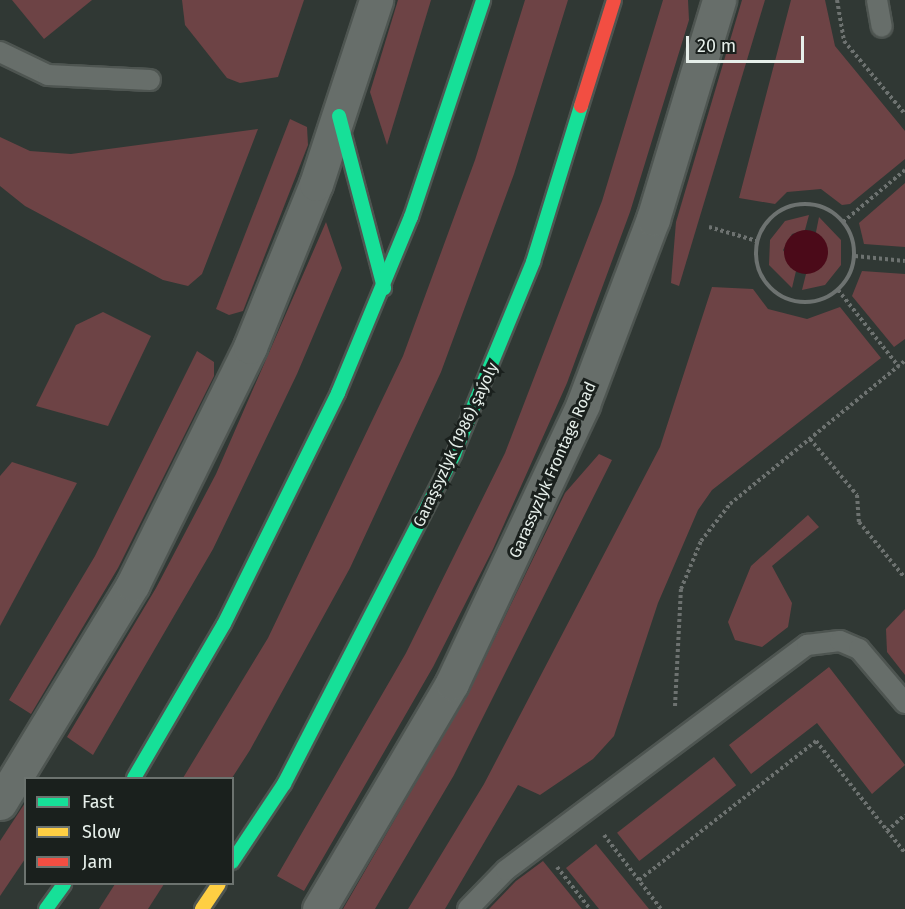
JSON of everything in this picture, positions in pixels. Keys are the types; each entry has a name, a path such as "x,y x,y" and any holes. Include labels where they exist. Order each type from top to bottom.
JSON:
{"main road":[{"path":"135,777 281,514 384,288 483,0"},
{"name":"Garaşsyzlyk (1986) şaýoly","path":"234,859 284,784 454,454 533,262 614,0"},
{"path":"339,116 384,288"},
{"path":"46,909 63,885"},
{"path":"202,909 218,885"}],"street":[{"path":"0,803 133,584 198,460 288,259 339,116 376,0"},
{"name":"Garassyzlyk Frontage Road","path":"319,909 452,683 583,404 653,219 719,0"}],"lane":[{"path":"877,0 882,27"},
{"path":"0,52 48,75 150,80"},
{"path":"468,909 540,845 807,645 823,640 859,649 905,703"}],"path":[{"path":"837,0 844,41 905,114"},
{"path":"843,222 905,170"},
{"path":"796,205 821,206 843,222 855,256 838,290 806,302 782,296 759,270 757,241 773,216 796,205"},
{"path":"709,227 757,241"},
{"path":"855,256 905,261"},
{"path":"838,290 899,366"},
{"path":"673,745 681,589 701,541 730,504 905,361"},
{"path":"810,439 857,495 859,522 905,578"},
{"path":"639,880 816,741 905,853"},
{"path":"585,811 661,909"},
{"path":"887,831 905,815"},
{"path":"540,845 590,909"}],"shaded area":[{"path":"12,0 92,0 44,39"},
{"path":"182,0 304,0 278,77 240,83 227,78 185,25"},
{"path":"398,0 431,0 387,145 370,92"},
{"path":"525,0 568,0 514,174 441,372 350,568 250,750 233,777 184,777 268,638 403,356 475,160"},
{"path":"663,0 688,0 689,20 630,212 567,383 493,549 433,667 304,891 277,876 406,653 505,453 602,201"},
{"path":"742,0 765,0 679,286 671,283 676,222"},
{"path":"791,0 825,0 835,46 905,131 905,159 850,204 842,205 821,189 787,192 775,204 739,198"},
{"path":"290,119 307,127 308,145 243,311 229,315 216,309"},
{"path":"258,129 202,274 188,286 163,280 25,206 0,186 0,137 30,151 71,154"},
{"path":"905,183 905,247 864,244 859,223"},
{"path":"809,215 805,230 792,234 783,250 796,271 792,288 769,265 770,240 785,221"},
{"path":"819,217 841,240 841,265 825,285 802,290 806,274 826,260 816,232"},
{"path":"326,222 342,268 297,374 213,549 93,755 67,737 156,588 216,474"},
{"path":"806,230 822,236 828,252 822,268 806,274 790,268 784,252 790,236"},
{"path":"862,271 905,274 905,339 894,347 852,296"},
{"path":"712,287 753,289 768,309 807,319 840,307 881,358 712,490 698,510 658,603 614,736 593,759 540,795 518,785 445,909 408,909 484,784 660,447"},
{"path":"103,312 151,336 108,426 36,406 76,325"},
{"path":"197,351 214,362 214,376 118,568 31,714 9,700 95,556"},
{"path":"599,454 612,460 454,775 375,909 343,909 470,689 565,493"},
{"path":"12,462 77,483 0,626 0,476"},
{"path":"808,515 819,527 772,566 792,603 788,627 762,647 735,640 728,622 751,566"},
{"path":"905,609 905,675 887,652 886,629"},
{"path":"829,667 905,765 872,794 817,723 751,774 729,745"},
{"path":"714,757 736,785 639,861 617,833"},
{"path":"24,805 24,860 0,896 0,841"},
{"path":"596,844 649,909 599,909 566,868"},
{"path":"543,861 582,909 489,909 516,881"},
{"path":"114,885 163,885 148,909 99,909"}],"traffic: fast":[{"path":"135,777 224,624 338,393 411,217 483,0"},
{"path":"234,859 284,784 454,454 533,262 581,106"},
{"path":"339,116 384,288"},
{"path":"46,909 63,885"}],"traffic: slow":[{"path":"202,909 218,885"}],"traffic: jam":[{"path":"581,106 614,0"}]}
